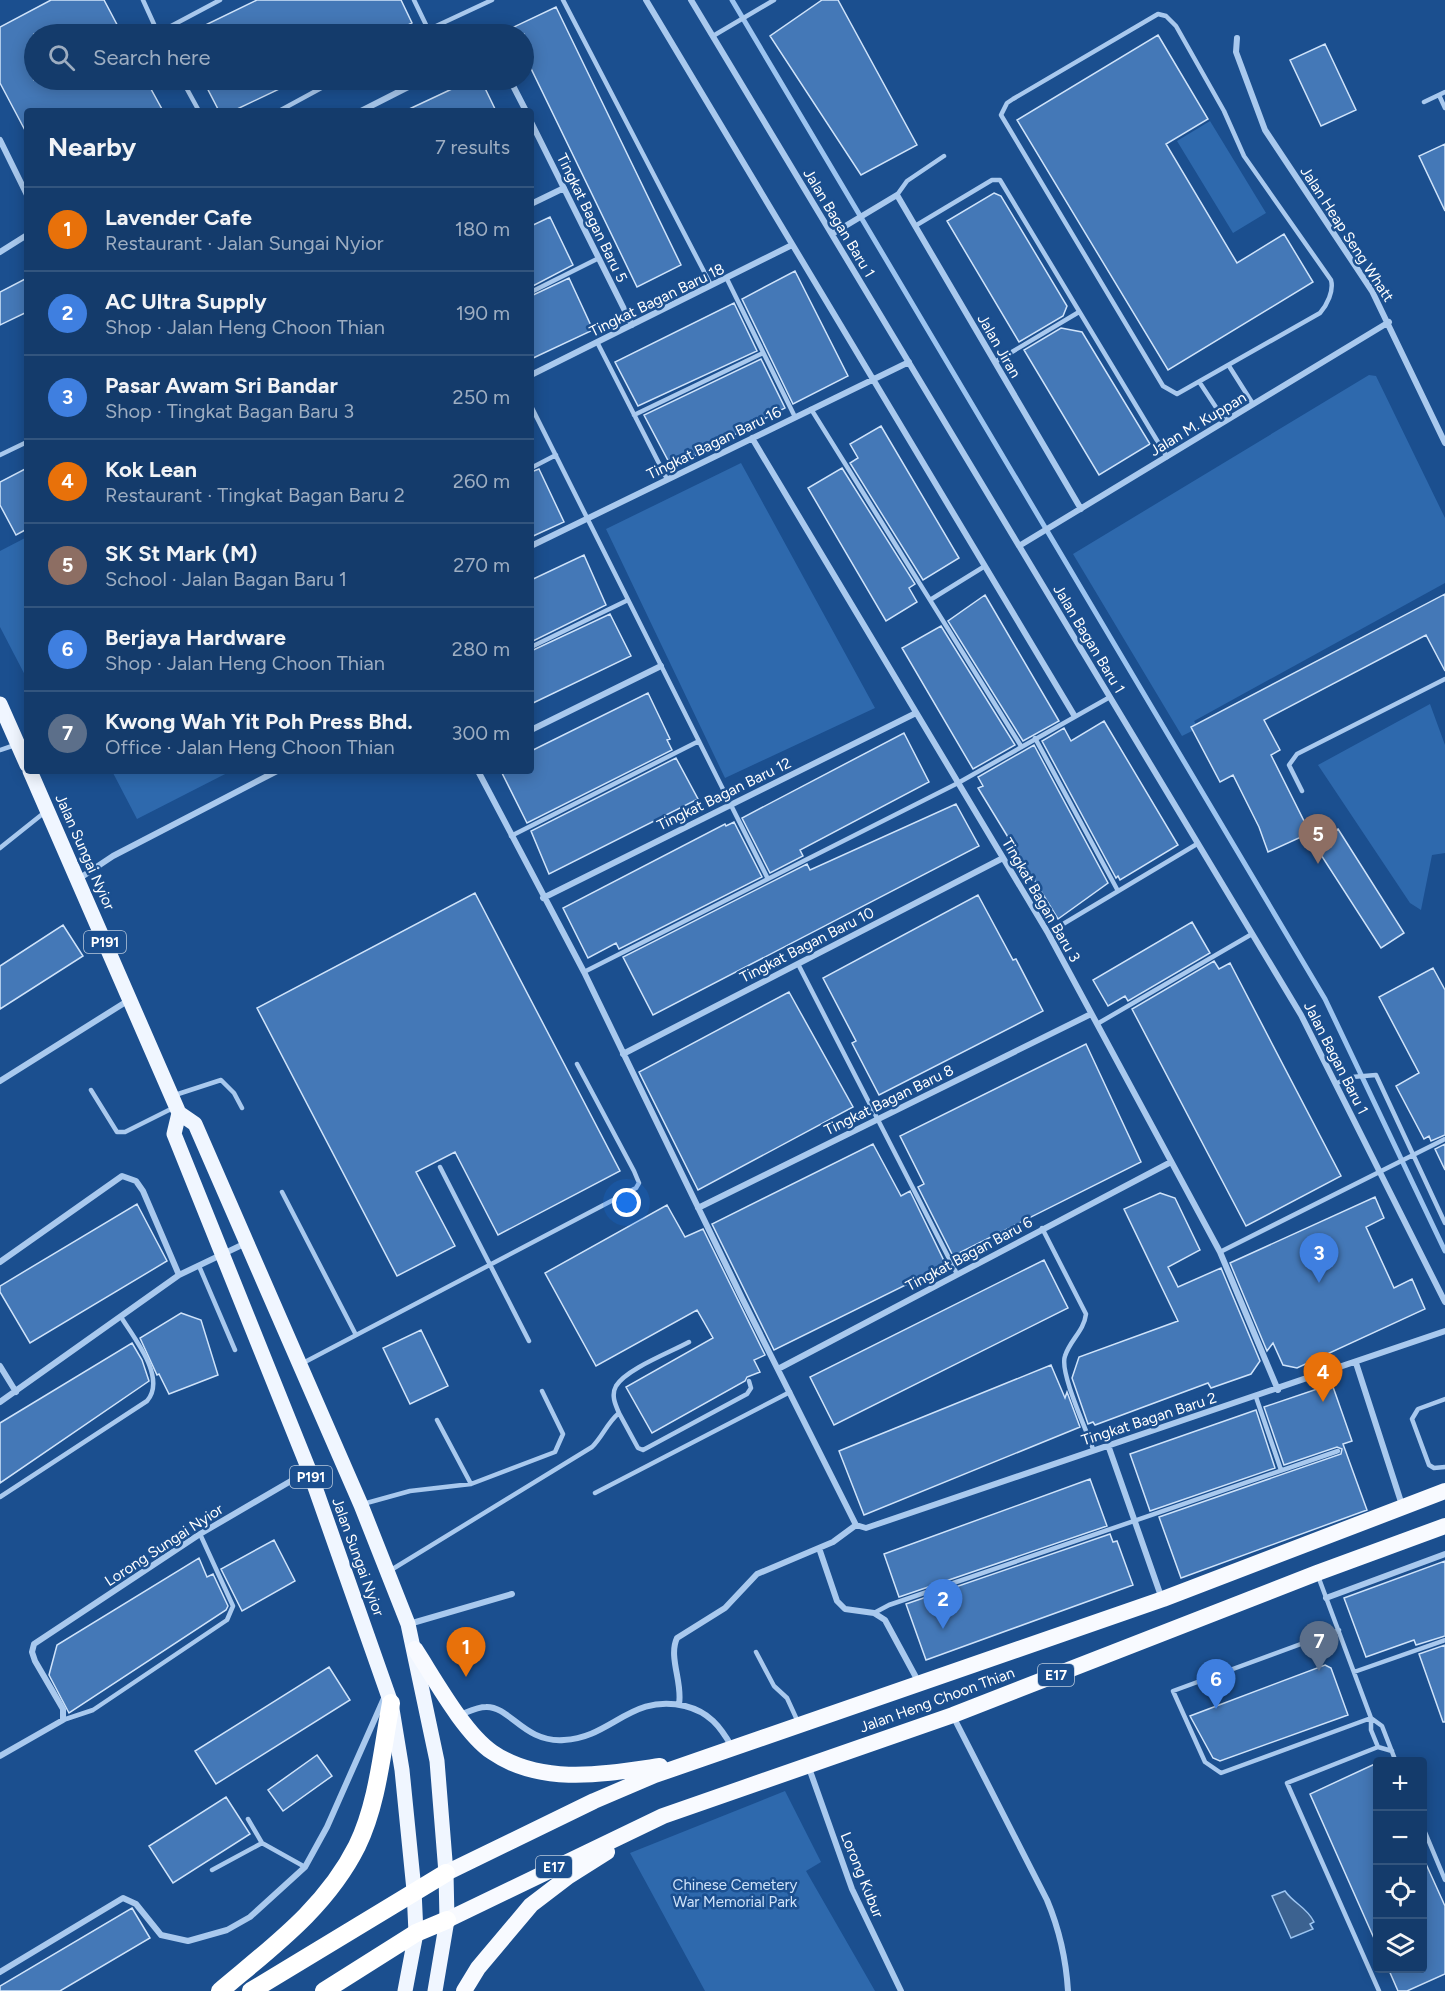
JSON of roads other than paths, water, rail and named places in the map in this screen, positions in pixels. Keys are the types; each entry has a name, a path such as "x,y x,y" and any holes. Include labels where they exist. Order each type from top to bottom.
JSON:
{"highway":[{"name":"Jalan Heng Choon Thian","path":"446,1873 594,1801 687,1763 1162,1599 1445,1491"},
{"name":"Jalan Heng Choon Thian","path":"447,1920 663,1816 953,1716 1317,1573 1445,1526"},
{"path":"416,1649 459,1715 490,1751 530,1770 559,1775 608,1773 687,1763"},
{"path":"220,1991 302,1922 333,1887 357,1845 371,1809 389,1698"},
{"path":"464,1991 478,1968 531,1905 569,1876 663,1816"},
{"name":"E17","path":"251,1991 414,1890 446,1873"},
{"name":"E17","path":"324,1991 416,1933 447,1920"}],"main road":[{"path":"0,704 24,758"},
{"name":"Jalan Sungai Nyior","path":"31,774 176,1105 195,1124 389,1571 416,1649 437,1761 446,1873"},
{"name":"Jalan Sungai Nyior","path":"176,1105 174,1134 309,1470 389,1698 402,1770 414,1890"},
{"name":"P191","path":"435,1991 447,1920 446,1873"},
{"name":"P191","path":"405,1991 416,1933 414,1890"}],"street":[{"path":"645,0 1074,715"},
{"name":"Jalan Bagan Baru 1","path":"691,0 1301,1015 1445,1302"},
{"name":"Jalan Heap Seng Whatt","path":"1237,38 1236,52 1265,130 1372,291 1389,322 1445,443"},
{"path":"367,108 402,90"},
{"path":"515,90 524,108"},
{"name":"Tingkat Bagan Baru 5","path":"534,128 632,325"},
{"path":"0,140 24,189"},
{"path":"534,203 564,188"},
{"path":"832,234 897,195"},
{"name":"Jalan Jiran","path":"897,195 1081,509"},
{"path":"0,252 24,236"},
{"name":"Tingkat Bagan Baru 18","path":"534,374 792,245"},
{"name":"Jalan M. Kuppan","path":"1019,546 1389,322"},
{"name":"Tingkat Bagan Baru 16","path":"534,544 909,362"},
{"name":"Tingkat Bagan Baru 3","path":"752,438 1048,933 1220,1252 1278,1390"},
{"path":"534,729 661,666"},
{"name":"Tingkat Bagan Baru 12","path":"543,898 916,713"},
{"path":"77,880 113,856 271,774"},
{"path":"480,774 584,972 698,1208 859,1526 833,1542 757,1574 725,1608 677,1638 674,1644 680,1683 679,1704"},
{"name":"Tingkat Bagan Baru 10","path":"623,1054 1003,858"},
{"path":"0,1082 130,1000"},
{"name":"Tingkat Bagan Baru 8","path":"698,1208 1091,1014"},
{"name":"Tingkat Bagan Baru 6","path":"778,1369 1171,1162"},
{"path":"0,1262 122,1176 136,1181 143,1191 179,1275"},
{"path":"0,1402 179,1275 247,1243"},
{"name":"Tingkat Bagan Baru 2","path":"859,1526 866,1528 1093,1449 1278,1390 1445,1331"},
{"path":"1356,1363 1403,1508"},
{"path":"0,1366 16,1392"},
{"path":"1108,1445 1162,1599"},
{"name":"Lorong Sungai Nyior","path":"63,1719 63,1709 34,1661 32,1652 34,1644 200,1534 309,1470"},
{"path":"819,1548 837,1601 844,1609 874,1613 885,1620 920,1684"},
{"path":"1326,1598 1445,1554"},
{"path":"408,1624 512,1594"},
{"path":"0,1972 123,1898 136,1904 161,1935 188,1941 208,1937 250,1917 305,1867 327,1827 389,1698"},
{"path":"459,1715 484,1706 494,1707 531,1735 566,1740 588,1735 647,1704 679,1704 705,1713 723,1730 732,1747"},
{"path":"953,1716 1047,1900 1060,1932 1066,1959 1068,1991"},
{"path":"0,1756 63,1719"},
{"name":"Lorong Kubur","path":"808,1765 852,1889 901,1991"}],"lane":[{"path":"143,0 154,24"},
{"path":"176,24 220,0"},
{"path":"414,0 426,24"},
{"path":"439,24 492,0"},
{"path":"563,0 711,285"},
{"path":"713,36 774,0"},
{"path":"1158,14 1166,16 1176,26 1224,111 1245,156 1333,286 1325,308 1320,313 1200,382 1177,394 1162,386 1001,115 1007,103 1013,99 1158,14"},
{"path":"187,90 197,108"},
{"path":"285,108 318,90"},
{"path":"1424,102 1445,92"},
{"path":"1439,95 1445,108"},
{"path":"897,195 907,181 944,156"},
{"path":"915,226 997,179 1002,182 1167,457"},
{"path":"534,290 599,258"},
{"path":"727,279 795,417"},
{"path":"995,362 1079,312"},
{"path":"597,342 667,479"},
{"path":"634,415 763,353"},
{"path":"1229,366 1253,404"},
{"path":"1200,382 1225,421"},
{"path":"811,409 1021,746"},
{"path":"534,412 768,879"},
{"path":"0,454 24,443"},
{"path":"534,466 556,455"},
{"path":"930,600 985,566"},
{"path":"534,646 628,600"},
{"path":"1302,791 1289,765 1298,754 1445,679"},
{"path":"584,972 958,783 1074,715 1110,697"},
{"path":"1035,738 1118,891"},
{"path":"512,836 699,741"},
{"path":"0,750 18,744"},
{"path":"0,848 47,810"},
{"path":"1048,933 1197,844"},
{"path":"1096,1024 1252,934"},
{"path":"798,964 957,1274"},
{"path":"300,1364 636,1188 639,1183 577,1064"},
{"path":"1337,1083 1371,1073 1376,1075 1411,1156 1445,1223"},
{"path":"91,1090 117,1132 125,1132 221,1080 234,1093 242,1108"},
{"path":"1220,1252 1445,1139"},
{"path":"440,1167 529,1341"},
{"path":"282,1192 356,1335"},
{"path":"1042,1228 1086,1314 1085,1323 1064,1357 1066,1375 1093,1449"},
{"path":"199,1266 235,1350"},
{"path":"0,1497 147,1401 153,1394 155,1385 143,1354 121,1317"},
{"path":"689,1342 624,1377 615,1388 613,1401 638,1448 643,1449 747,1394 751,1388 749,1381"},
{"path":"361,1504 410,1491 471,1484 555,1452 562,1434 542,1391"},
{"path":"595,1493 790,1392"},
{"path":"1256,1397 1281,1470"},
{"path":"1445,1399 1418,1409 1412,1419 1429,1465 1434,1468 1445,1467"},
{"path":"389,1571 592,1447 602,1438 608,1422 619,1413"},
{"path":"437,1420 471,1484"},
{"path":"874,1613 889,1605 1338,1451"},
{"path":"63,1719 93,1710 227,1620 232,1606 200,1534"},
{"path":"1317,1573 1371,1718 1371,1730 1378,1747"},
{"path":"1338,1630 1173,1691 1205,1762 1221,1773 1371,1718"},
{"path":"1354,1672 1445,1640"},
{"path":"756,1652 774,1686 787,1698 799,1725"},
{"path":"1371,1718 1382,1726 1394,1757"},
{"path":"1378,1991 1287,1783 1378,1747 1392,1751"},
{"path":"248,1819 262,1843 305,1867"},
{"path":"1427,1837 1445,1880"},
{"path":"212,1870 262,1843"}],"waterway":[{"path":"732,0 1325,999 1445,1251"}],"place":[{"name":"SK St Mark (M)","path":"1318,864"},
{"name":"Pasar Awam Sri Bandar","path":"1319,1283"},
{"name":"Kok Lean","path":"1323,1402"},
{"name":"AC Ultra Supply","path":"943,1629"},
{"name":"Kwong Wah Yit Poh Press Bhd.","path":"1319,1671"},
{"name":"Lavender Cafe","path":"466,1677"},
{"name":"Berjaya Hardware","path":"1216,1709"}],"park label":[{"name":"Chinese Cemetery War Memorial Park","path":"735,1894"}]}
